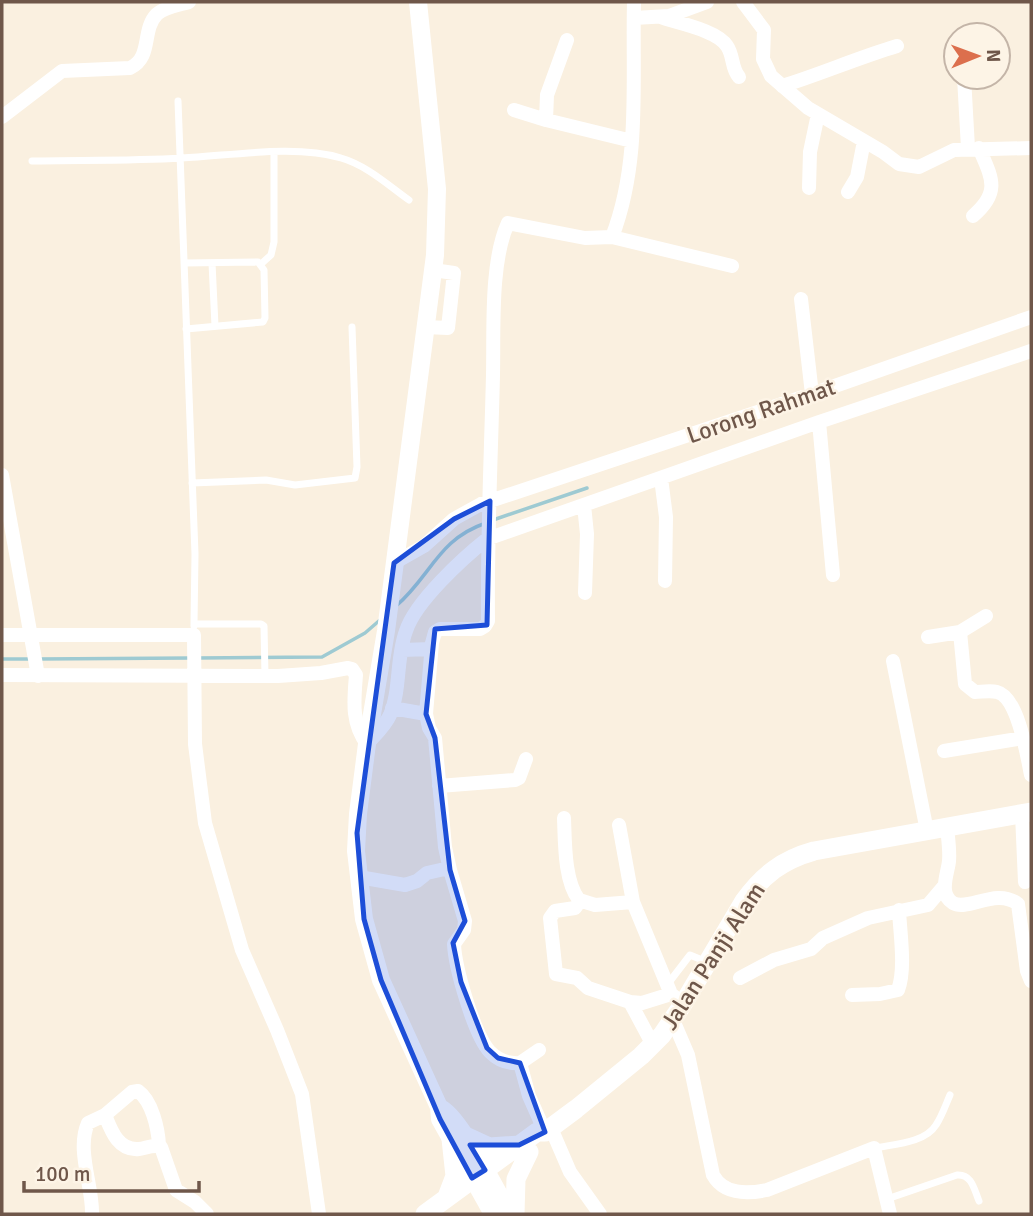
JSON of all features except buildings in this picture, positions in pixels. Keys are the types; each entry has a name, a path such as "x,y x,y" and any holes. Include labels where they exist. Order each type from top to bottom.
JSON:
{"main road":[{"name":"Jalan Panji Alam","path":"425,1214 445,1210 524,1148 541,1142 548,1130 653,1045 673,1001 708,962 756,885 776,866 788,859 814,851 1027,813"},
{"path":"445,1210 455,1176 457,1137 489,1147 524,1148 516,1179 512,1214"}],"street":[{"path":"2,117 62,71 130,68 137,64 144,54 150,25 158,13 189,2"},
{"path":"418,2 437,189 433,270 391,597 367,744 357,833 359,877 370,944 381,980 439,1107 440,1119 457,1137 482,1179 512,1214"},
{"path":"612,237 625,194 632,141 634,2"},
{"path":"660,18 707,2"},
{"path":"743,2 761,23 764,59 771,76 818,114 900,164 914,168 950,151 974,148 1031,148"},
{"path":"634,18 660,18 701,30 725,42 729,48 733,69 739,77"},
{"path":"546,120 547,95 567,40"},
{"path":"782,86 832,70 850,60 897,46"},
{"path":"966,91 974,148 991,179 992,189 988,202 973,216"},
{"path":"514,110 632,141"},
{"path":"809,188 810,152 818,114"},
{"path":"848,192 858,177 864,141"},
{"path":"539,1050 520,1063 498,1058 487,1048 465,994 454,944 464,930 465,921 449,867 435,738 429,728 426,714 431,649 437,630 480,629 487,625 487,537 500,239 508,223 585,238 612,237 732,266"},
{"path":"802,299 812,394"},
{"name":"Lorong Rahmat","path":"394,563 424,546 454,519 489,503 1031,317"},
{"path":"367,744 384,725 393,708 406,630 419,606 487,537 1031,351"},
{"path":"819,422 833,575"},
{"path":"2,475 38,676"},
{"path":"661,478 666,517 666,581"},
{"path":"584,505 587,534 585,593"},
{"path":"928,637 960,632 986,616"},
{"path":"2,635 194,629 195,744 212,856 242,950 302,1094 319,1214"},
{"path":"960,632 967,688 975,692 999,692 1010,701 1023,738 1031,775"},
{"path":"402,650 431,649"},
{"path":"893,661 927,831"},
{"path":"2,676 265,676 305,675 341,668 352,669 356,675 356,723 359,734 367,744"},
{"path":"393,708 426,714"},
{"path":"943,751 1023,738"},
{"path":"439,786 515,780 519,778 526,759"},
{"path":"1025,882 1027,813"},
{"path":"564,818 572,890 580,901 595,905 633,902"},
{"path":"620,825 633,902 673,1001 688,1055 713,1175 718,1184 727,1189 752,1193 874,1148 890,1214"},
{"path":"947,827 949,860 945,885 949,898 956,904 996,898 1010,899 1018,904 1027,971 1031,981"},
{"path":"359,877 405,885 427,873 449,867"},
{"path":"740,978 774,960 811,949 823,938 868,918 928,905 945,885"},
{"path":"580,901 575,908 555,911 551,918 555,973 577,978 588,988 630,1002 673,1001"},
{"path":"852,995 898,990 901,963 899,910"},
{"path":"630,1002 653,1045"},
{"path":"520,1063 529,1096 570,1172 600,1214"},
{"path":"92,1214 85,1134 88,1124 105,1115 132,1092 138,1091 152,1113 159,1145 176,1190 208,1214"},
{"path":"105,1115 115,1138 125,1146 137,1149 159,1145"},
{"path":"482,1179 493,1214"}],"lane":[{"path":"178,101 195,554 194,629 261,624 264,626 265,676"},
{"path":"184,263 261,264 271,255 274,242 274,153"},
{"path":"32,160 180,159 309,153 344,159 368,171 409,200"},
{"path":"212,263 215,327"},
{"path":"186,328 261,323 265,320 264,271 261,264"},
{"path":"192,482 266,480 295,485 355,478 357,467 352,327"},
{"path":"874,1148 922,1137 930,1132 937,1125 950,1095"},
{"path":"886,1199 957,1175 965,1175 970,1178 979,1201"}],"highlighted area":[{"path":"490,501 487,625 435,629 426,714 435,738 450,870 465,921 453,943 461,982 487,1048 498,1058 520,1063 545,1132 519,1145 470,1145 485,1170 472,1178 440,1119 381,980 364,919 357,833 394,563 454,519"}],"waterway":[{"path":"493,520 587,488"},
{"path":"396,606 446,548 457,538 486,523"},
{"path":"198,658 322,657 365,633 380,620"},
{"path":"37,659 191,658"},
{"path":"2,659 30,659"}]}
